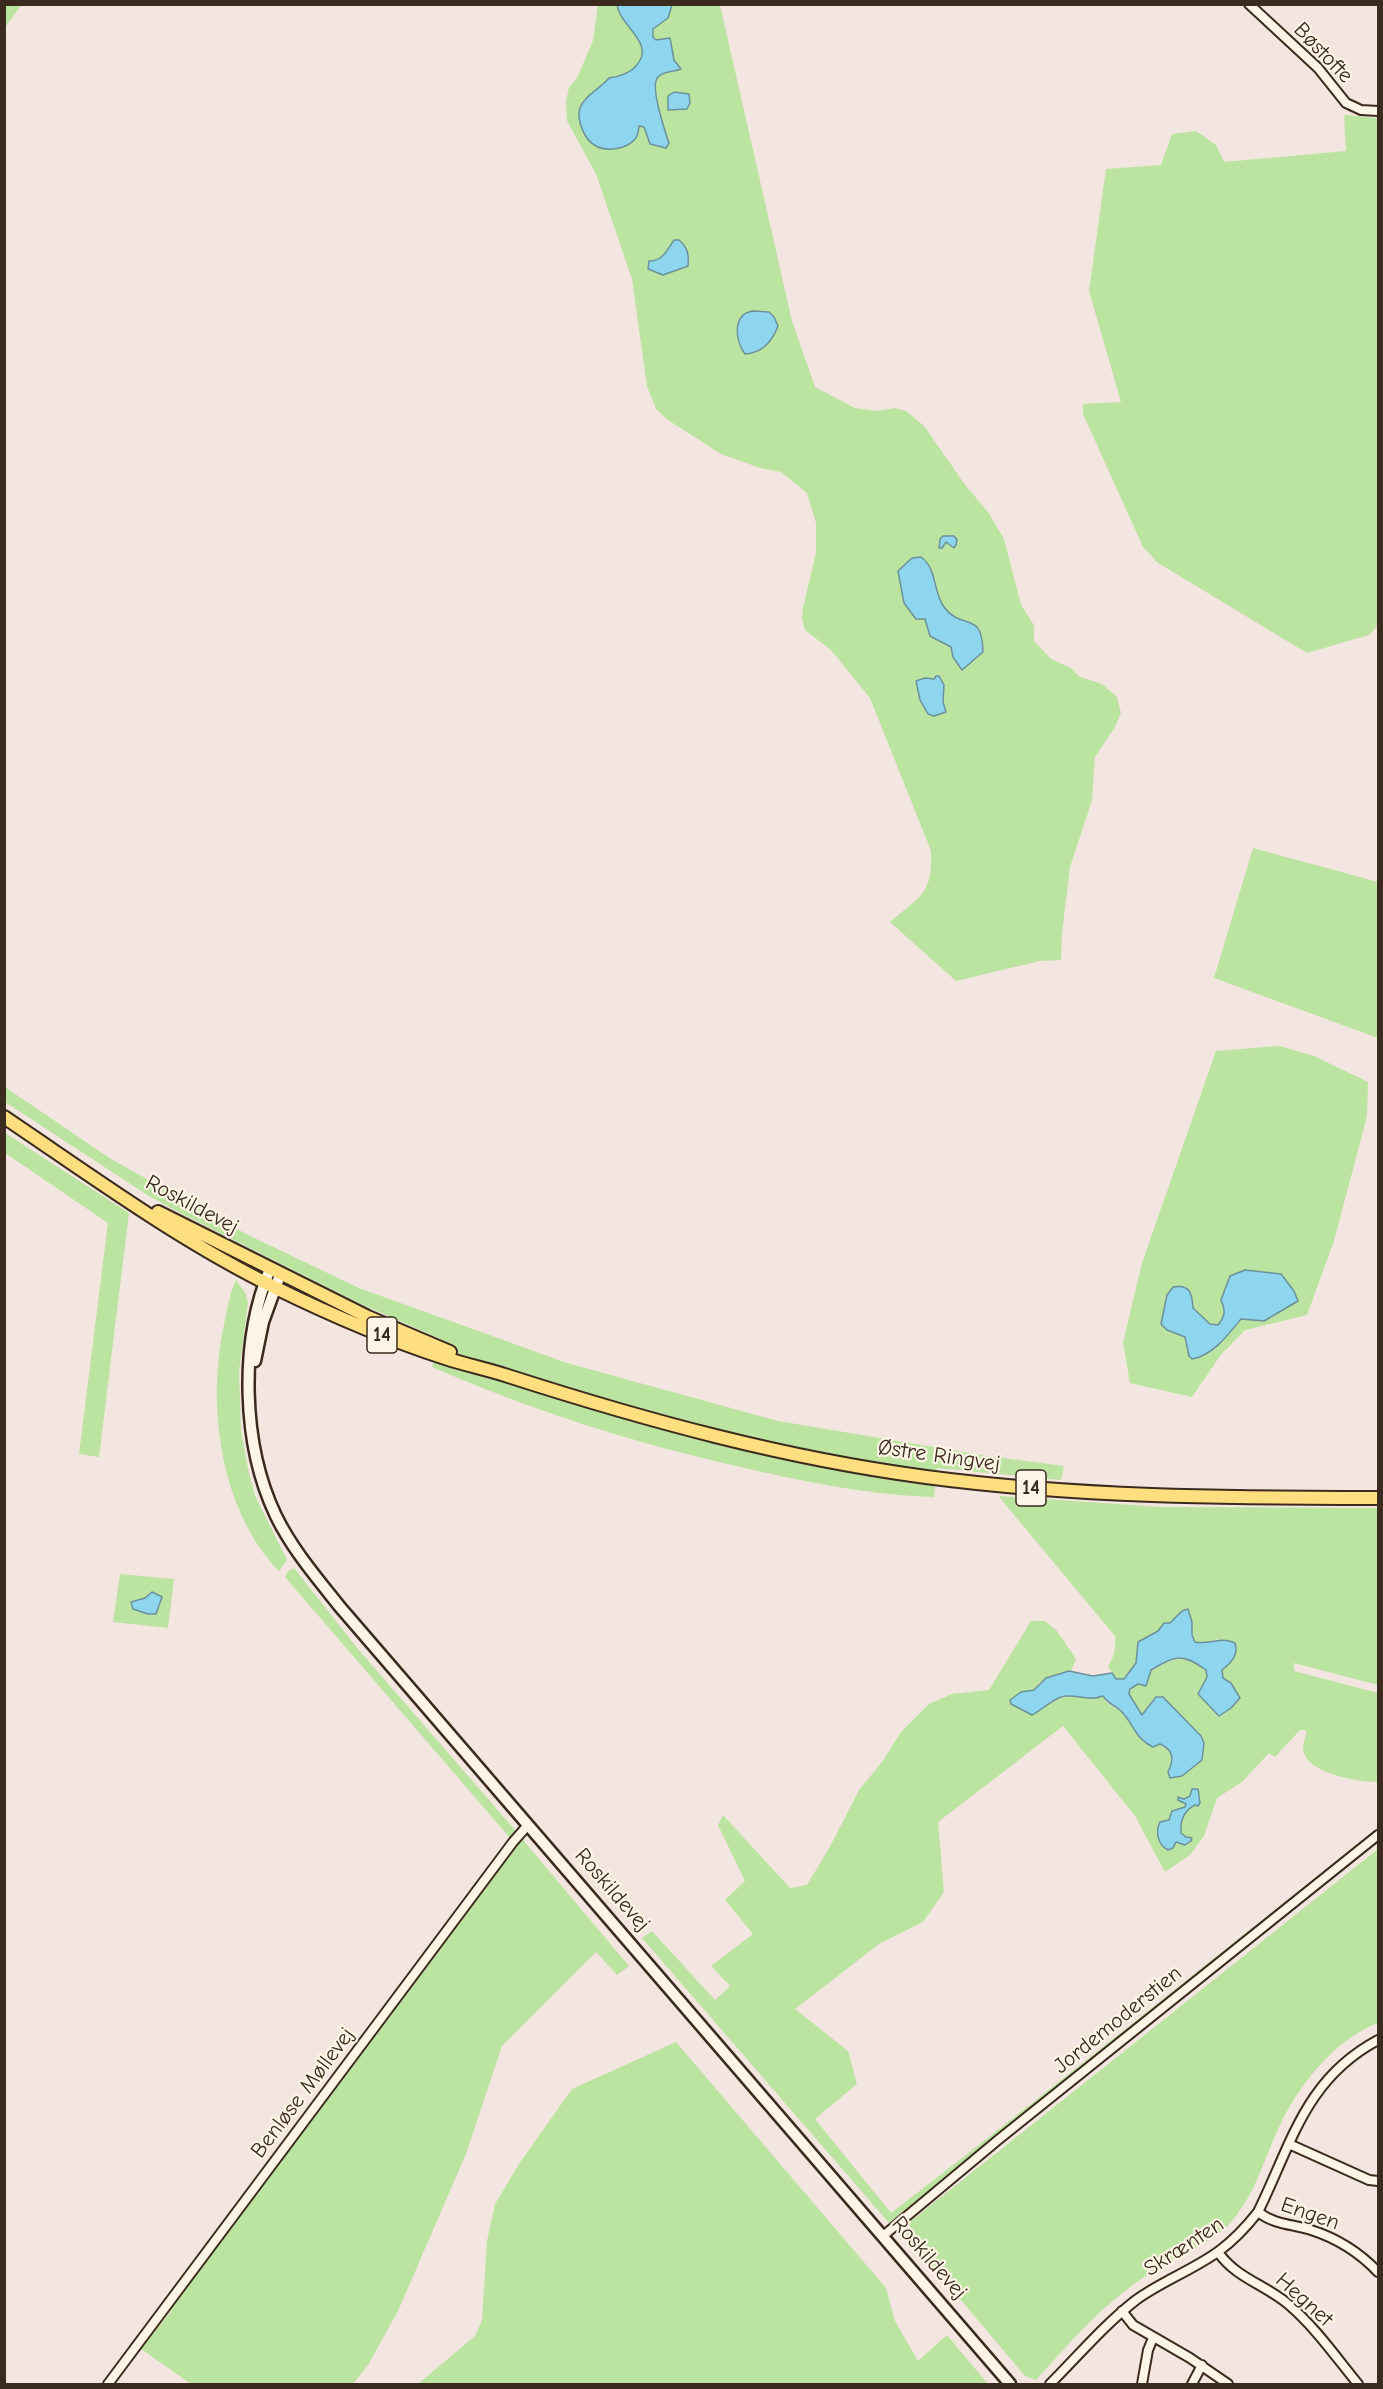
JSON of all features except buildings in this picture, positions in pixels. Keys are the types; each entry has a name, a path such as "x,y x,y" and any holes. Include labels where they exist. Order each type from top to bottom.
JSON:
{"main road":[{"name":"Roskildevej","path":"4,1117 180,1235 269,1285"},
{"name":"Roskildevej","path":"83,1170 165,1216 274,1272"},
{"name":"Østre Ringvej","path":"274,1272 368,1317 505,1375"},
{"name":"Østre Ringvej","path":"269,1285 407,1345 620,1411 735,1442 847,1464 923,1476 1031,1488 1119,1494 1185,1497 1378,1498"}],"street":[{"name":"Bøstofte","path":"1249,4 1318,68 1346,103 1361,110 1378,111"},
{"name":"Roskildevej","path":"274,1272 254,1318 249,1352 250,1388 253,1441 261,1479 288,1537 340,1607 1010,2385"},
{"name":"Benløse Møllevej","path":"108,2385 528,1825"},
{"name":"Jordemoderstien","path":"882,2236 1378,1835"},
{"name":"Skrænten","path":"1050,2385 1122,2311 1163,2282 1218,2252 1236,2237 1258,2212 1308,2106 1324,2083 1347,2060 1378,2040"},
{"path":"1289,2144 1369,2180 1378,2181"},
{"name":"Engen","path":"1258,2212 1272,2221 1311,2230 1335,2240 1360,2256 1378,2272"},
{"name":"Hegnet","path":"1218,2252 1231,2269 1273,2293 1295,2310 1326,2344 1358,2385"},
{"path":"1122,2311 1133,2325 1202,2365 1228,2385"},
{"path":"1142,2385 1148,2350 1153,2338"},
{"path":"1192,2385 1202,2365"}],"green space":[{"path":"4,5 21,5 5,28"},
{"path":"598,5 720,5 792,321 815,387 855,408 877,411 895,408 906,411 924,426 966,486 988,512 1004,539 1021,605 1034,625 1034,641 1051,659 1071,668 1080,677 1102,684 1117,697 1121,713 1115,727 1095,757 1092,800 1070,867 1061,960 1040,961 956,981 890,922 923,893 930,877 931,851 870,698 831,650 805,630 802,618 803,608 816,553 816,523 807,493 781,472 760,468 721,454 668,420 656,409 647,386 632,279 596,174 567,121 566,102 569,87 577,78 593,41"},
{"path":"1344,115 1378,118 1378,625 1369,635 1307,653 1158,563 1143,547 1083,414 1083,404 1121,402 1089,291 1106,169 1161,165 1172,134 1196,131 1216,145 1224,162 1346,151"},
{"path":"1253,848 1378,882 1378,1038 1214,978"},
{"path":"1279,1046 1314,1056 1368,1082 1367,1116 1334,1241 1307,1315 1245,1330 1220,1356 1192,1397 1130,1383 1123,1343 1142,1263 1216,1051"},
{"path":"5,1087 111,1159 246,1234 359,1288 567,1363 778,1421 988,1456 1064,1466 1061,1480 937,1468 934,1497 859,1490 760,1472 697,1457 582,1424 506,1397 432,1367 441,1339 363,1305 149,1196 5,1102"},
{"path":"5,1133 129,1213 99,1457 79,1454 108,1223 5,1153"},
{"path":"236,1280 246,1294 248,1303 239,1371 241,1430 255,1496 287,1560 279,1571 259,1546 243,1517 222,1453 218,1419 219,1352 229,1300"},
{"path":"1000,1496 1162,1507 1378,1508 1378,1685 1294,1663 1294,1671 1378,1693 1378,1782 1337,1776 1316,1767 1304,1754 1306,1730 1300,1730 1275,1757 1269,1753 1242,1782 1217,1798 1204,1836 1190,1855 1165,1872 1135,1816 1063,1726 938,1822 944,1892 923,1922 879,1944 795,2009 848,2051 857,2084 815,2119 891,2213 1320,1874 1322,1876 889,2223 642,1938 652,1931 715,2000 730,1986 711,1966 753,1934 725,1900 745,1881 718,1825 723,1815 790,1888 807,1885 859,1790 882,1762 901,1732 929,1704 952,1694 989,1690 1031,1621 1045,1621 1057,1631 1076,1659 1071,1671 1039,1683 1034,1690 1028,1690 1052,1701 1069,1697 1103,1696 1106,1702 1123,1712 1141,1739 1171,1751 1173,1756 1168,1773 1202,1760 1204,1743 1195,1731 1142,1715 1129,1694 1136,1686 1147,1684 1149,1672 1173,1661 1188,1659 1202,1666 1208,1674 1199,1691 1199,1696 1219,1715 1222,1715 1222,1670 1233,1660 1236,1645 1217,1639 1204,1643 1195,1642 1188,1609 1184,1609 1170,1623 1164,1623 1158,1631 1137,1647 1133,1668 1124,1679 1116,1679 1108,1666 1114,1652 1115,1636"},
{"path":"294,1568 358,1649 515,1830 510,1838 285,1577 288,1571"},
{"path":"120,1574 174,1579 168,1628 113,1622"},
{"path":"519,1839 523,1840 629,1966 617,1975 596,1952 502,2046 466,2154 398,2311 368,2365 353,2384 191,2384 141,2349 171,2311 171,2303"},
{"path":"1378,1849 1378,2023 1364,2029 1339,2046 1317,2068 1298,2093 1282,2120 1251,2193 1227,2227 1205,2243 1156,2269 1117,2297 1081,2331 1036,2380 1025,2376 907,2236 911,2221"},
{"path":"676,2042 886,2288 895,2321 918,2361 947,2335 988,2384 418,2384 475,2336 482,2320 487,2241 495,2204 519,2164 572,2089"}],"water":[{"path":"617,5 672,5 668,18 653,29 653,37 656,40 670,38 674,60 681,69 663,74 656,82 659,109 669,143 666,148 650,144 644,127 639,126 638,134 627,145 617,149 601,148 588,140 580,124 580,108 585,100 609,78 633,69 641,59 640,43 624,21"},
{"path":"674,92 689,94 690,103 687,109 668,110 668,96"},
{"path":"674,240 679,240 686,249 688,266 663,275 648,269 649,261 661,257"},
{"path":"753,311 769,312 778,326 766,346 745,354 739,342 737,329 741,317"},
{"path":"943,536 954,536 957,540 954,548 946,542 942,548 939,548 940,539"},
{"path":"921,557 930,567 944,607 958,619 975,625 979,630 983,652 962,670 953,657 951,647 930,636 925,619 916,619 904,603 898,571 912,558"},
{"path":"939,676 944,685 943,702 946,712 934,716 928,714 920,700 916,681 925,678 934,679"},
{"path":"1245,1270 1281,1274 1294,1291 1298,1301 1264,1321 1241,1319 1213,1349 1192,1359 1189,1356 1185,1337 1167,1330 1161,1324 1167,1295 1173,1287 1187,1288 1191,1294 1193,1308 1210,1324 1218,1325 1224,1310 1221,1300 1230,1276"},
{"path":"152,1592 162,1597 156,1614 133,1609 131,1602 145,1598"},
{"path":"1188,1609 1195,1642 1225,1640 1235,1643 1235,1655 1222,1670 1223,1678 1231,1683 1240,1698 1219,1716 1198,1694 1207,1677 1206,1670 1191,1661 1179,1658 1167,1661 1151,1670 1146,1686 1138,1684 1130,1689 1129,1694 1142,1715 1156,1697 1163,1697 1201,1736 1204,1743 1202,1760 1182,1776 1170,1778 1168,1772 1172,1759 1168,1749 1160,1744 1153,1747 1142,1740 1121,1711 1103,1696 1097,1698 1061,1697 1032,1715 1011,1704 1010,1700 1021,1692 1034,1690 1046,1678 1069,1671 1093,1676 1112,1673 1116,1679 1124,1679 1136,1663 1138,1642 1158,1631 1164,1623 1170,1623 1182,1611"},
{"path":"1192,1789 1198,1789 1200,1803 1185,1813 1181,1829 1181,1833 1192,1838 1191,1841 1185,1845 1176,1842 1173,1848 1168,1850 1158,1838 1160,1822 1169,1820 1172,1811 1185,1807 1186,1804 1178,1800 1178,1797 1184,1799 1190,1796"}]}
